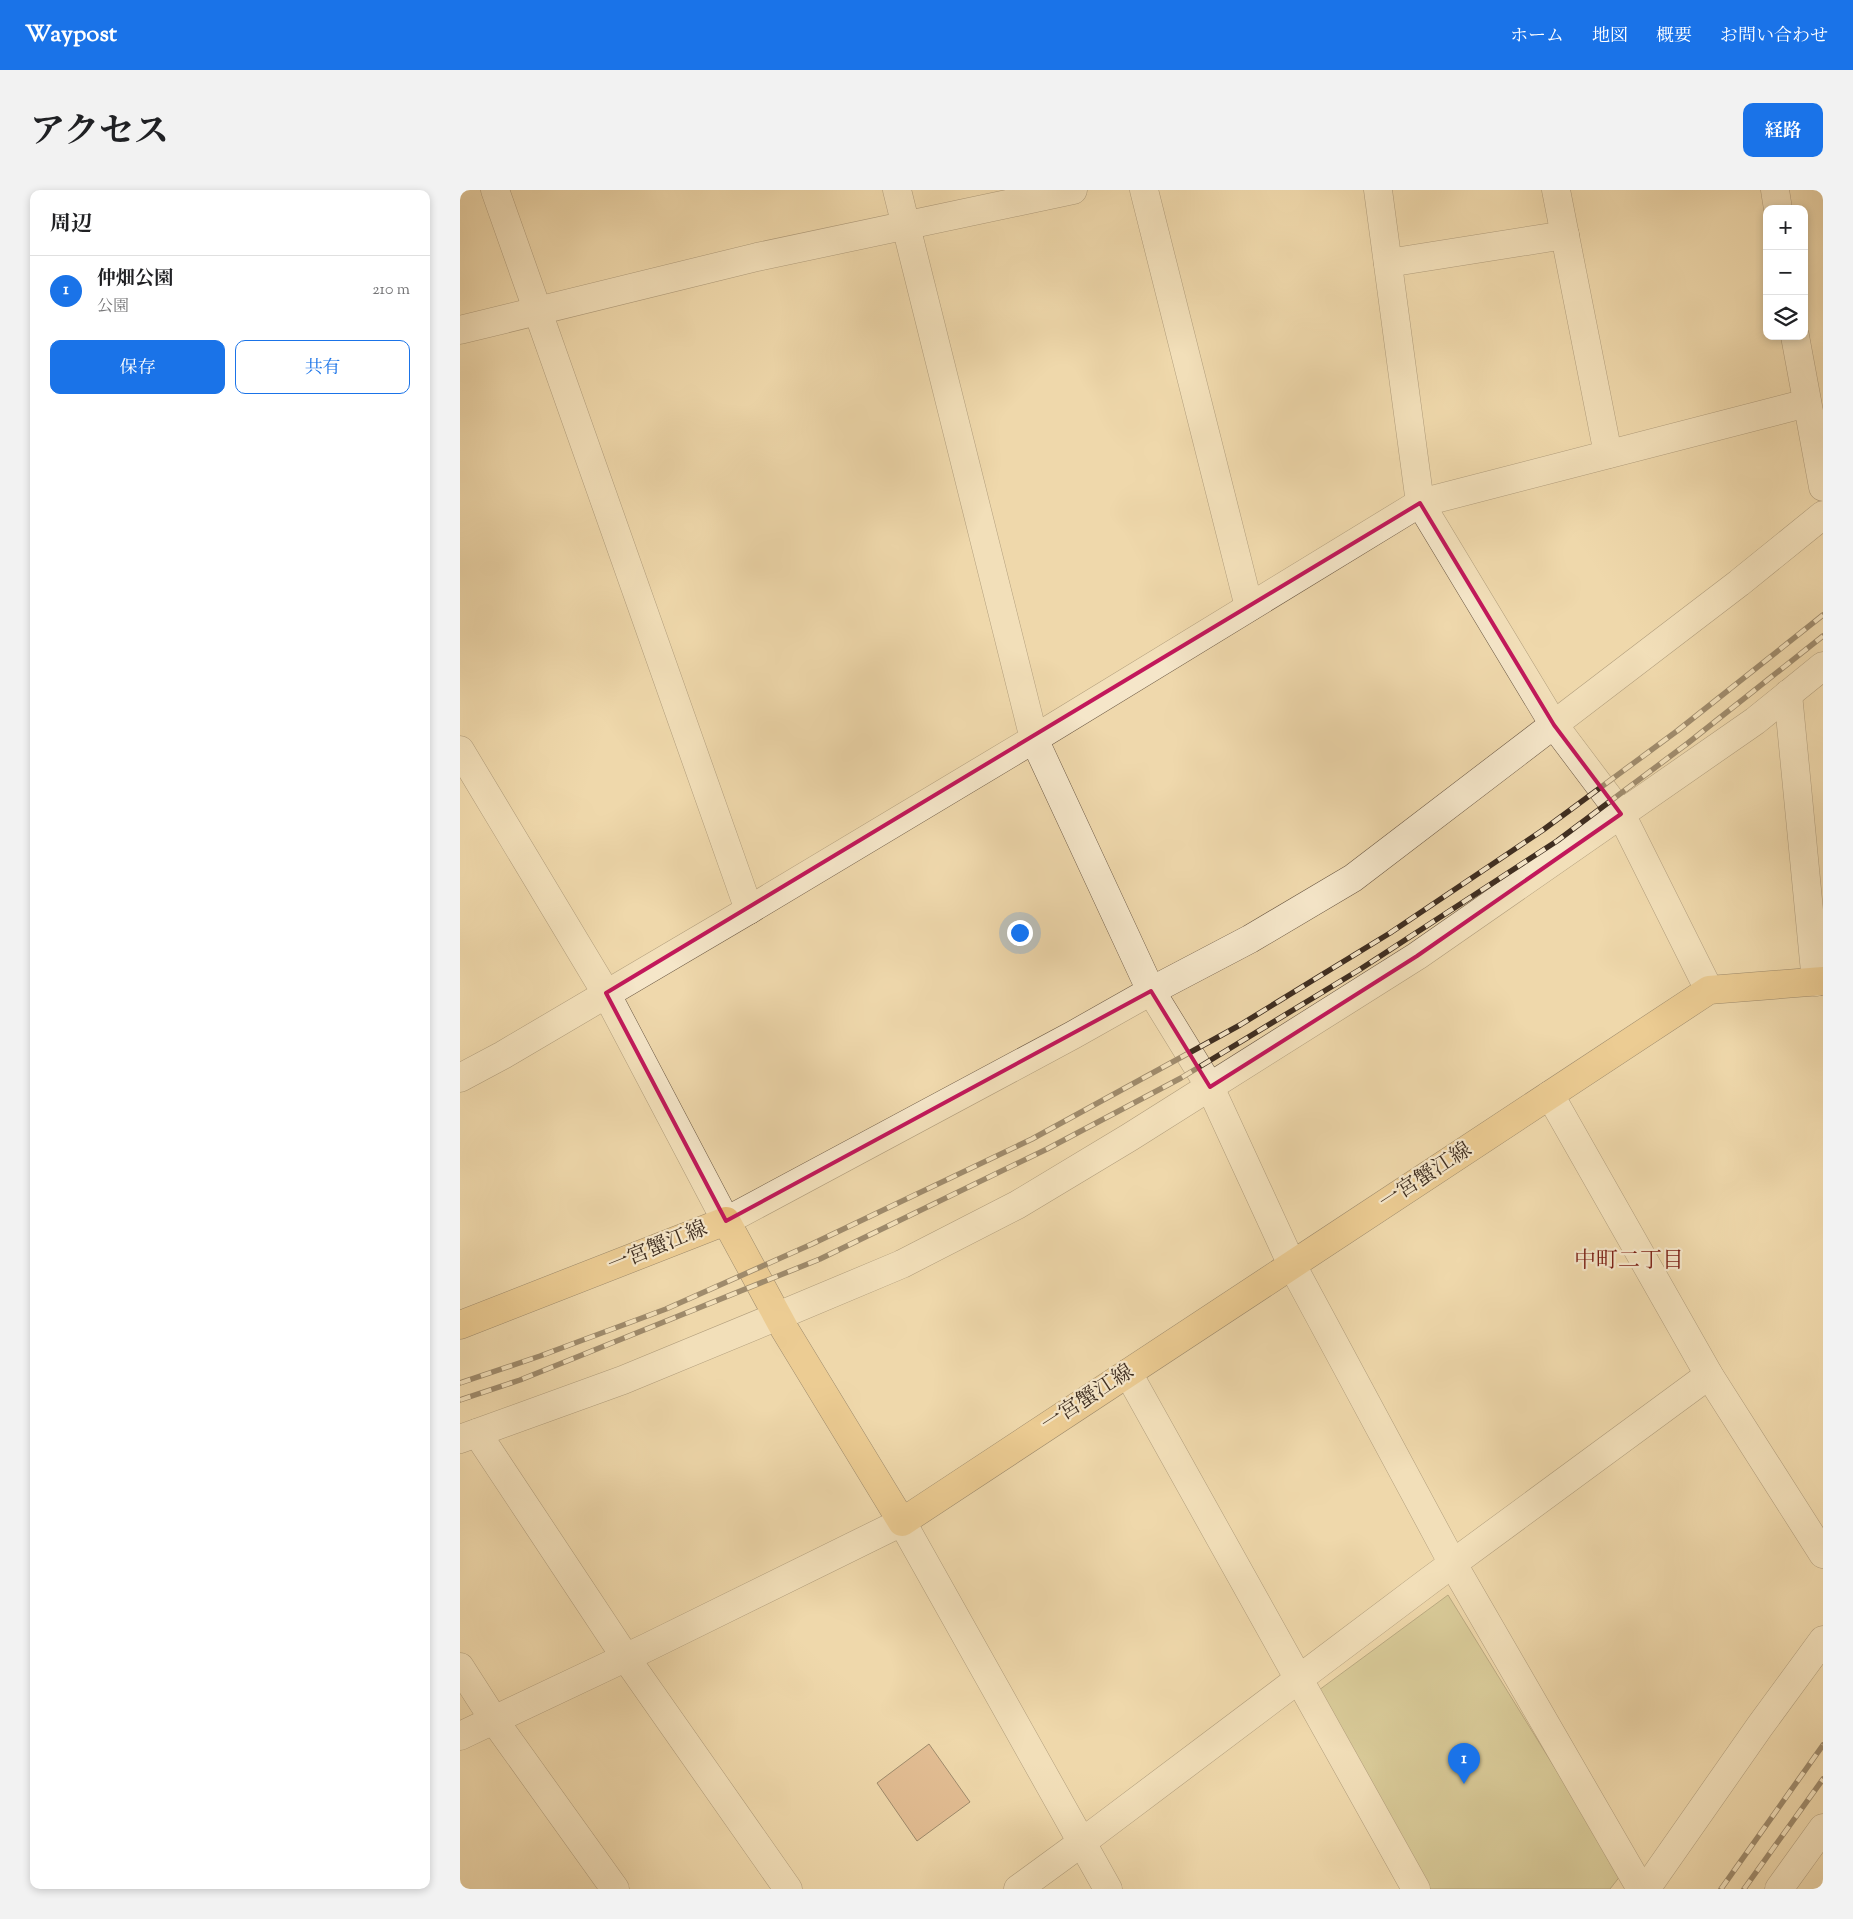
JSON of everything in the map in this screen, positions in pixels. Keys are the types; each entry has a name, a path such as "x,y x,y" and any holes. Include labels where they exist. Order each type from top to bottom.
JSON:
{"main road":[{"name":"一宮蟹江線","path":"460,1325 726,1221 778,1316 902,1522 1709,990 1819,981"}],"street":[{"path":"495,190 749,910"},
{"path":"897,190 1034,739 1151,990 1210,1087 1292,1265 1453,1564 1641,1889"},
{"path":"460,330 757,257 1073,190"},
{"path":"1144,190 1248,608"},
{"path":"1378,190 1420,503 1554,725 1621,814 1709,990"},
{"path":"1556,190 1608,454"},
{"path":"1776,190 1778,205"},
{"path":"1388,263 1565,235"},
{"path":"1796,340 1823,488"},
{"path":"460,1078 503,1055 749,910 1034,739 1420,503 1807,403"},
{"path":"460,750 606,993 726,1221 1073,1035 1151,990 1250,939 1352,878 1554,725 1823,516"},
{"path":"788,1889 468,1436 622,1380 902,1264 1017,1205 1210,1087 1418,956 1755,721 1823,666"},
{"path":"1788,694 1819,981"},
{"path":"1550,1095 1709,1375 1823,1554"},
{"path":"1128,1373 1416,1889"},
{"path":"1018,1889 1709,1375"},
{"path":"460,1736 626,1658 902,1522 1108,1889"},
{"path":"1646,1889 1760,1726 1823,1640"},
{"path":"460,1667 494,1720 616,1889"},
{"path":"1779,1889 1823,1828"}],"highlighted area":[{"path":"1420,503 1554,725 1621,814 1417,956 1210,1087 1151,991 726,1221 606,993"}],"shaded area":[{"path":"1448,1595 1621,1875 1610,1889 1419,1889 1315,1693"}],"building":[{"path":"929,1744 970,1802 917,1841 877,1783"}],"railway":[{"path":"460,1383 540,1356 666,1309 812,1244 1032,1139 1240,1025 1390,933 1543,830 1677,731 1823,615"},
{"path":"460,1400 520,1380 820,1259 1047,1149 1181,1078 1359,970 1557,841 1688,743 1823,636"},
{"path":"1721,1889 1823,1745"},
{"path":"1744,1889 1823,1779"}],"place":[{"name":"仲畑公園","path":"1464,1784"}],"district":[{"name":"中町二丁目","path":"1629,1262"}]}
